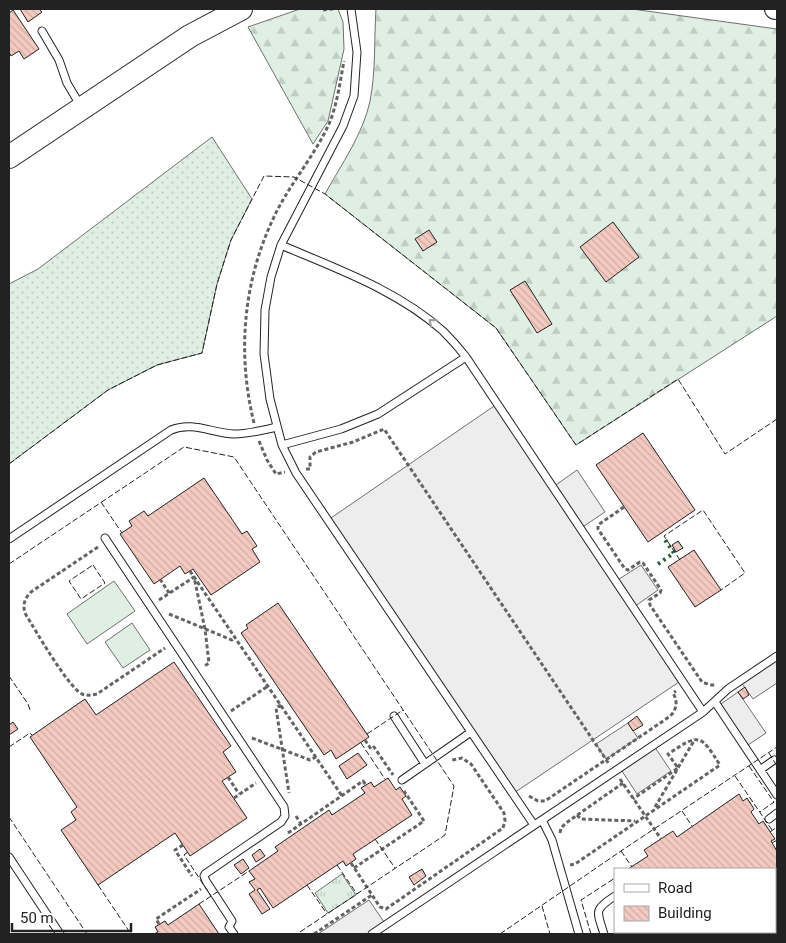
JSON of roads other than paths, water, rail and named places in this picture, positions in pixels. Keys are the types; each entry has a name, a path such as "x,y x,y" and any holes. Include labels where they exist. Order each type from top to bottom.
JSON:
{"main road":[{"path":"9,156 190,36 241,9"}],"lane":[{"path":"351,9 357,52 354,96 343,126 281,245 271,277 265,310 264,354 266,379 282,445 296,473 534,825"},
{"path":"42,31 58,60 66,83 82,108"},
{"path":"281,245 379,288 424,315 444,332 466,357 703,712"},
{"path":"282,445 342,430 378,414 466,357"},
{"path":"9,539 171,430 189,426 237,434 277,427"},
{"path":"105,540 284,807 285,816 281,822 205,874 204,878 232,920 229,927 234,934"},
{"path":"372,934 703,712 728,689 777,656"},
{"path":"715,702 777,795"},
{"path":"394,716 426,764"},
{"path":"400,783 471,732"},
{"path":"760,770 774,760"},
{"path":"769,819 777,813"},
{"path":"542,820 552,840 578,934"},
{"path":"9,857 60,934"},
{"path":"604,934 598,910 600,906 614,897"}]}
